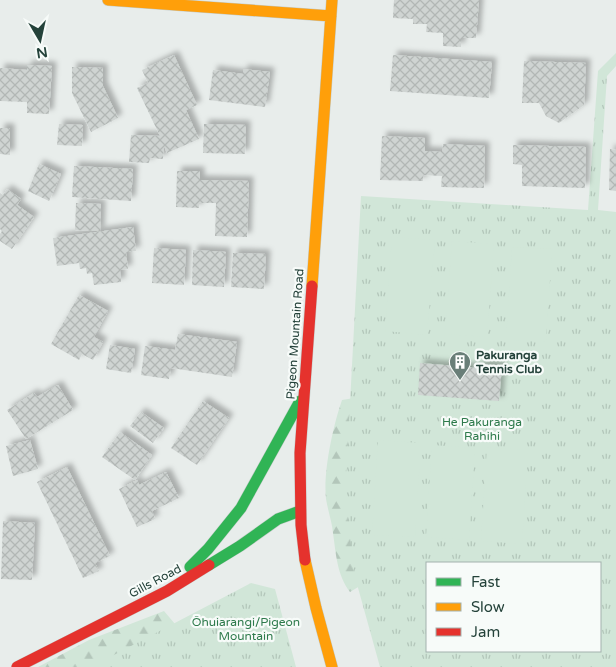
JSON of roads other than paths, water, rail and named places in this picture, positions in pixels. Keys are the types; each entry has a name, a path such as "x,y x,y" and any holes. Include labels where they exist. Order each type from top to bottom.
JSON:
{"street":[{"path":"108,0 331,16"},
{"name":"Pigeon Mountain Road","path":"332,0 300,453 300,511 303,547 308,576 332,667"},
{"path":"167,592 208,549 241,508 304,392"},
{"name":"Gills Road","path":"17,667 167,592 240,546 278,519 300,511"}],"place":[{"name":"Pakuranga Tennis Club","path":"460,381"}],"park label":[{"name":"He Pakuranga Rahihi","path":"482,429"},
{"name":"Ōhuiarangi/Pigeon Mountain","path":"246,629"}]}
